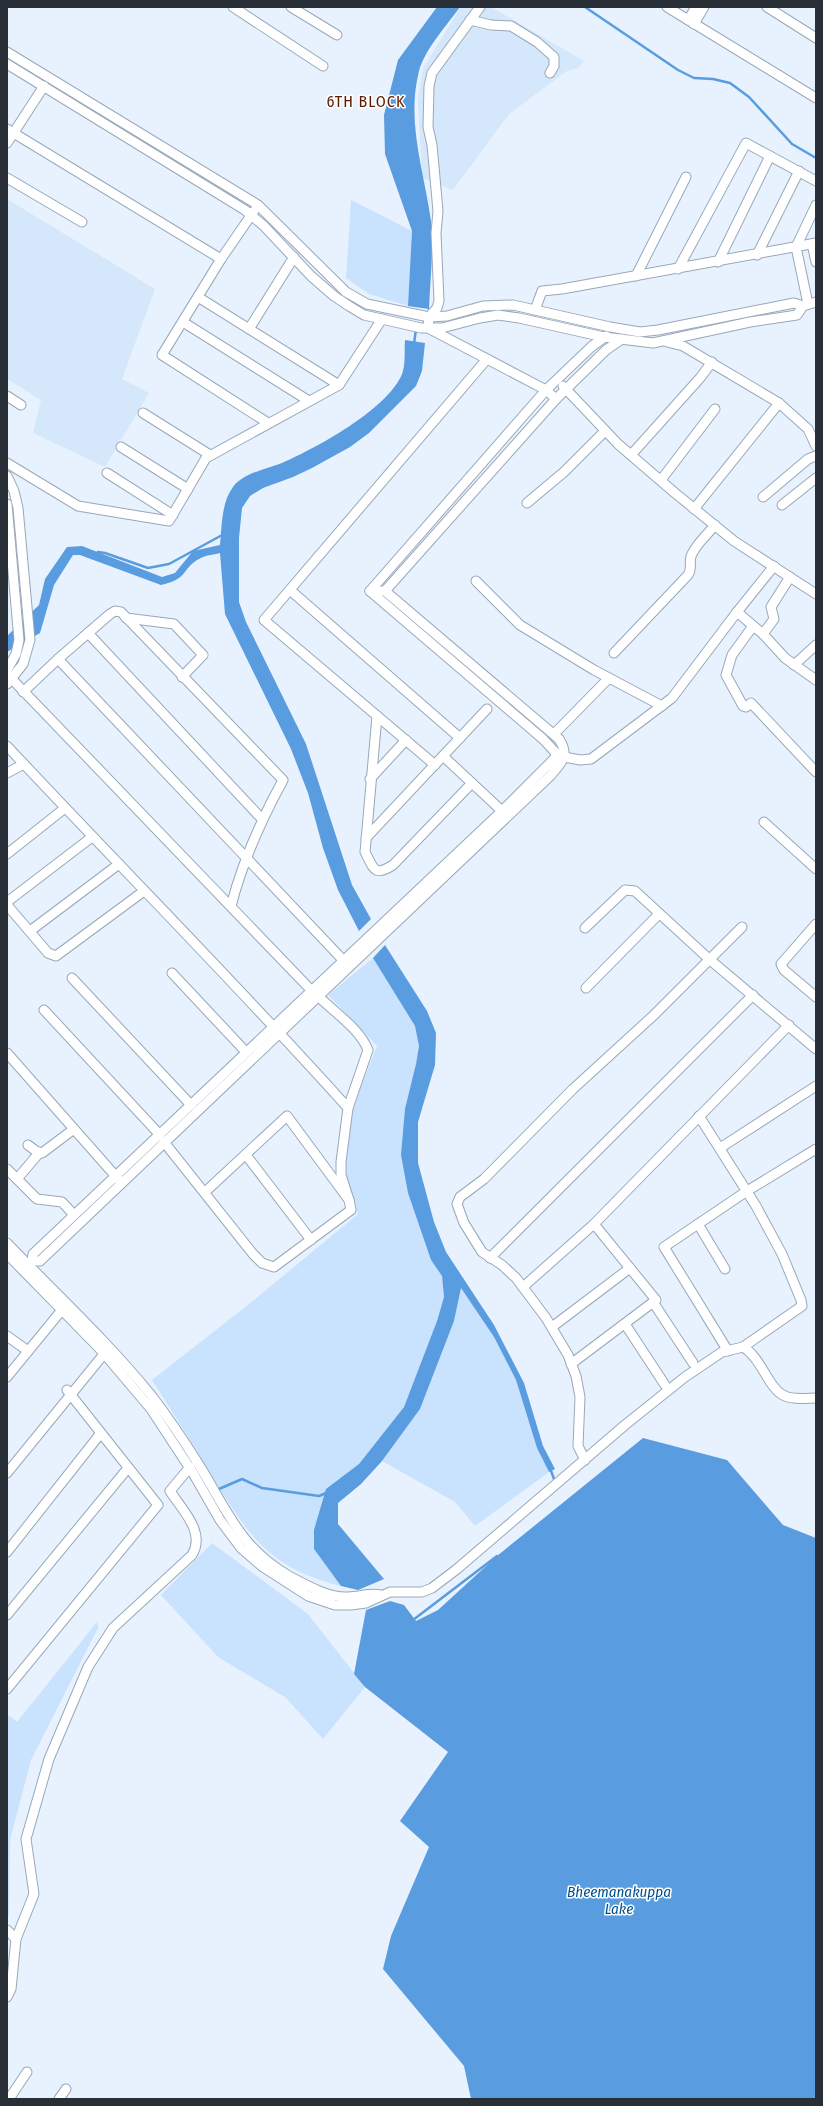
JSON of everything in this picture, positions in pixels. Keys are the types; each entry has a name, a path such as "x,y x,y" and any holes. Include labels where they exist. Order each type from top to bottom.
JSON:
{"street":[{"path":"233,7 323,66"},
{"path":"291,7 337,35"},
{"path":"420,315 437,308 439,301 436,233 438,211 432,145 428,126 429,86 432,73 480,7"},
{"path":"666,7 816,98"},
{"path":"691,22 696,7"},
{"path":"691,22 704,7"},
{"path":"769,7 816,38"},
{"path":"470,20 491,25 511,26 537,42 554,57 554,66 550,73"},
{"path":"7,52 258,205 346,292 367,304 420,315 448,316 483,306 513,305 636,331 658,330 794,303 809,304"},
{"path":"7,64 251,215 334,296 364,315 428,328 442,328 498,316 519,318 620,340 653,343 750,322 797,315 809,304"},
{"path":"7,143 10,131 44,86"},
{"path":"10,131 221,259"},
{"path":"678,269 746,143 816,181"},
{"path":"718,262 770,156"},
{"path":"757,255 799,171"},
{"path":"636,276 686,177"},
{"path":"7,178 82,222"},
{"path":"258,205 221,259 162,355 268,423"},
{"path":"809,304 796,247 816,205"},
{"path":"535,310 542,291 678,269 796,247 814,244 816,262"},
{"path":"249,329 294,257"},
{"path":"198,297 339,385"},
{"path":"420,315 428,328 546,390 556,400"},
{"path":"7,463 78,506 169,521 206,458 339,385 382,319"},
{"path":"183,322 309,401"},
{"path":"370,591 546,390 591,347 619,328"},
{"path":"385,591 566,389 606,350 636,331"},
{"path":"665,341 683,346 779,403 808,429 816,446"},
{"path":"435,765 264,620 487,359"},
{"path":"631,455 700,378 712,362"},
{"path":"557,379 605,431 694,509 734,541 816,594"},
{"path":"7,396 21,405"},
{"path":"694,509 779,403"},
{"path":"661,480 715,408"},
{"path":"143,413 210,455"},
{"path":"527,502 564,472 605,431"},
{"path":"121,447 188,488"},
{"path":"763,497 808,459 816,456"},
{"path":"107,473 173,515"},
{"path":"7,476 14,491 18,508 29,646 23,664 9,679 315,993 355,1032 368,1050 348,1108 341,1162 341,1175 351,1210 274,1268 267,1266 253,1254 162,1138 44,1010"},
{"path":"782,505 816,478"},
{"path":"7,504 20,640 18,649 7,670"},
{"path":"614,653 688,575 691,569 693,552 715,526"},
{"path":"370,591 543,739 560,756 591,759 662,706 674,695 774,566"},
{"path":"763,634 774,619 772,607 790,577"},
{"path":"476,580 520,625 609,678 662,706"},
{"path":"290,590 460,738"},
{"path":"28,1265 40,1261 118,1180 162,1138 315,993 380,938 550,776 564,748 554,734 385,591 370,591"},
{"path":"23,692 58,659 110,614 115,611 121,612 182,677 283,780 262,819 245,858 231,906"},
{"path":"737,612 763,634 794,665 816,680"},
{"path":"126,618 174,624 203,655 182,677"},
{"path":"753,626 732,655 726,675 743,706 746,707 751,703 816,772"},
{"path":"88,633 262,819"},
{"path":"794,665 816,645"},
{"path":"58,659 343,960"},
{"path":"554,734 609,678"},
{"path":"366,838 487,709"},
{"path":"377,716 370,779 365,852 378,872 383,872 393,865 472,783"},
{"path":"370,779 406,740"},
{"path":"7,746 92,838 119,864 277,1029 348,1108"},
{"path":"443,756 502,811"},
{"path":"315,993 343,960 560,756"},
{"path":"7,773 24,764"},
{"path":"7,854 65,808"},
{"path":"764,822 816,869"},
{"path":"92,838 7,903 48,953 56,956 144,891"},
{"path":"30,931 119,864"},
{"path":"585,928 625,890 635,891 709,959 816,1049"},
{"path":"586,988 659,914"},
{"path":"816,924 781,964 784,970 816,997"},
{"path":"585,1460 578,1446 580,1397 571,1364 552,1327 512,1273 482,1252 464,1223 457,1204 460,1197 484,1179 573,1089 654,1015 742,927"},
{"path":"172,973 246,1052"},
{"path":"72,978 191,1106"},
{"path":"490,1258 753,995"},
{"path":"523,1287 594,1224 789,1025"},
{"path":"162,1138 191,1106 246,1052 277,1029"},
{"path":"7,1053 118,1180"},
{"path":"720,1148 816,1086"},
{"path":"205,1192 287,1116 349,1200"},
{"path":"7,1254 28,1265 61,1310 102,1352 152,1409 190,1467 220,1520 241,1548 263,1568 308,1596 335,1605 366,1603 390,1592 422,1592 432,1588 457,1569 585,1460 685,1378 722,1352 743,1347 802,1306 802,1300 782,1254 747,1191 699,1116"},
{"path":"17,1179 39,1153 46,1150 74,1129"},
{"path":"28,1145 39,1153"},
{"path":"728,1351 664,1247 747,1191 816,1149"},
{"path":"246,1155 311,1240"},
{"path":"7,1169 37,1199 62,1202 74,1215"},
{"path":"28,1265 33,1254 74,1215 118,1180"},
{"path":"594,1224 656,1300 654,1302 692,1363"},
{"path":"698,1224 725,1269"},
{"path":"7,1244 111,1351 150,1395 191,1454 220,1504 251,1547 288,1575 327,1593 348,1597 372,1593 381,1595"},
{"path":"552,1327 630,1268"},
{"path":"571,1364 654,1302"},
{"path":"7,1377 61,1310"},
{"path":"625,1324 665,1385"},
{"path":"7,1336 28,1351"},
{"path":"743,1347 752,1352 777,1390 785,1397 816,1398"},
{"path":"7,1464 102,1352"},
{"path":"7,1689 158,1505 69,1392"},
{"path":"7,1474 69,1392"},
{"path":"7,1552 101,1433"},
{"path":"7,1997 11,1989 16,1939 34,1894 26,1839 49,1759 88,1667 113,1628 192,1555 196,1547 198,1539 195,1529 170,1491 190,1467"},
{"path":"7,1615 128,1468"},
{"path":"7,1930 16,1939"},
{"path":"9,2099 28,2072"},
{"path":"59,2099 66,2089"}],"shaded area":[{"path":"461,7 491,7 584,61 578,68 567,71 509,114 453,190 422,178 418,100 423,68"},
{"path":"7,199 155,289 122,379 149,393 105,467 33,433 41,400 7,379"},
{"path":"351,200 412,231 408,306 369,294 346,278"},
{"path":"373,958 415,1026 419,1046 401,1155 408,1193 431,1260 442,1276 444,1297 437,1321 404,1407 359,1464 326,1489 314,1549 341,1586 315,1578 294,1569 277,1558 248,1531 223,1495 152,1380 254,1300 358,1214 348,1185 346,1149 348,1131 358,1096 377,1046 328,995"},
{"path":"461,1288 494,1337 516,1380 537,1448 549,1472 475,1526 455,1502 382,1461 420,1409 454,1321"},
{"path":"212,1543 308,1614 365,1687 323,1739 285,1697 218,1657 161,1595"},
{"path":"97,1622 98,1628 31,1760 10,1840 9,1916 7,1915 7,1714 17,1722"}],"water":[{"path":"437,7 460,7 426,54 419,71 415,90 415,127 432,231 429,309 408,306 412,231 385,154 384,115 398,60"},
{"path":"405,340 425,343 422,371 416,386 369,433 350,447 312,468 263,488 250,496 242,508 239,538 239,602 246,622 306,744 352,885 371,919 359,931 338,890 323,848 308,793 291,749 225,614 220,553 201,558 189,566 181,577 170,583 161,585 80,555 73,555 54,585 40,633 7,652 7,636 39,605 45,579 67,547 82,546 162,577 175,573 193,551 220,545 226,500 237,482 256,472 282,463 331,438 382,401 394,388 402,374"},
{"path":"385,945 427,1011 436,1033 435,1065 418,1122 418,1163 434,1222 446,1252 494,1325 524,1383 543,1446 555,1469 549,1472 537,1448 516,1380 494,1337 461,1288 454,1321 420,1409 382,1461 361,1484 338,1503 338,1524 384,1579 358,1590 341,1586 314,1549 314,1530 326,1489 359,1464 404,1407 437,1321 444,1297 442,1276 431,1260 408,1193 401,1155 405,1109 419,1046 415,1026 373,958"},
{"name":"Bheemanakuppa Lake","path":"643,1438 727,1460 783,1525 816,1538 816,2099 471,2099 464,2066 383,1969 391,1936 429,1847 400,1821 448,1752 365,1687 354,1674 366,1610 390,1601 404,1605 416,1621 438,1610 497,1556"}],"waterway":[{"path":"585,7 678,70 694,78 713,79 730,83 749,97 792,144 816,158"},
{"path":"414,344 416,329"},
{"path":"98,552 148,568 169,564 224,534"},
{"path":"550,1468 554,1479"},
{"path":"219,1489 242,1479 262,1488 319,1496 326,1493"},
{"path":"413,1620 497,1556"}],"district":[{"name":"6TH BLOCK","path":"366,101"}]}
